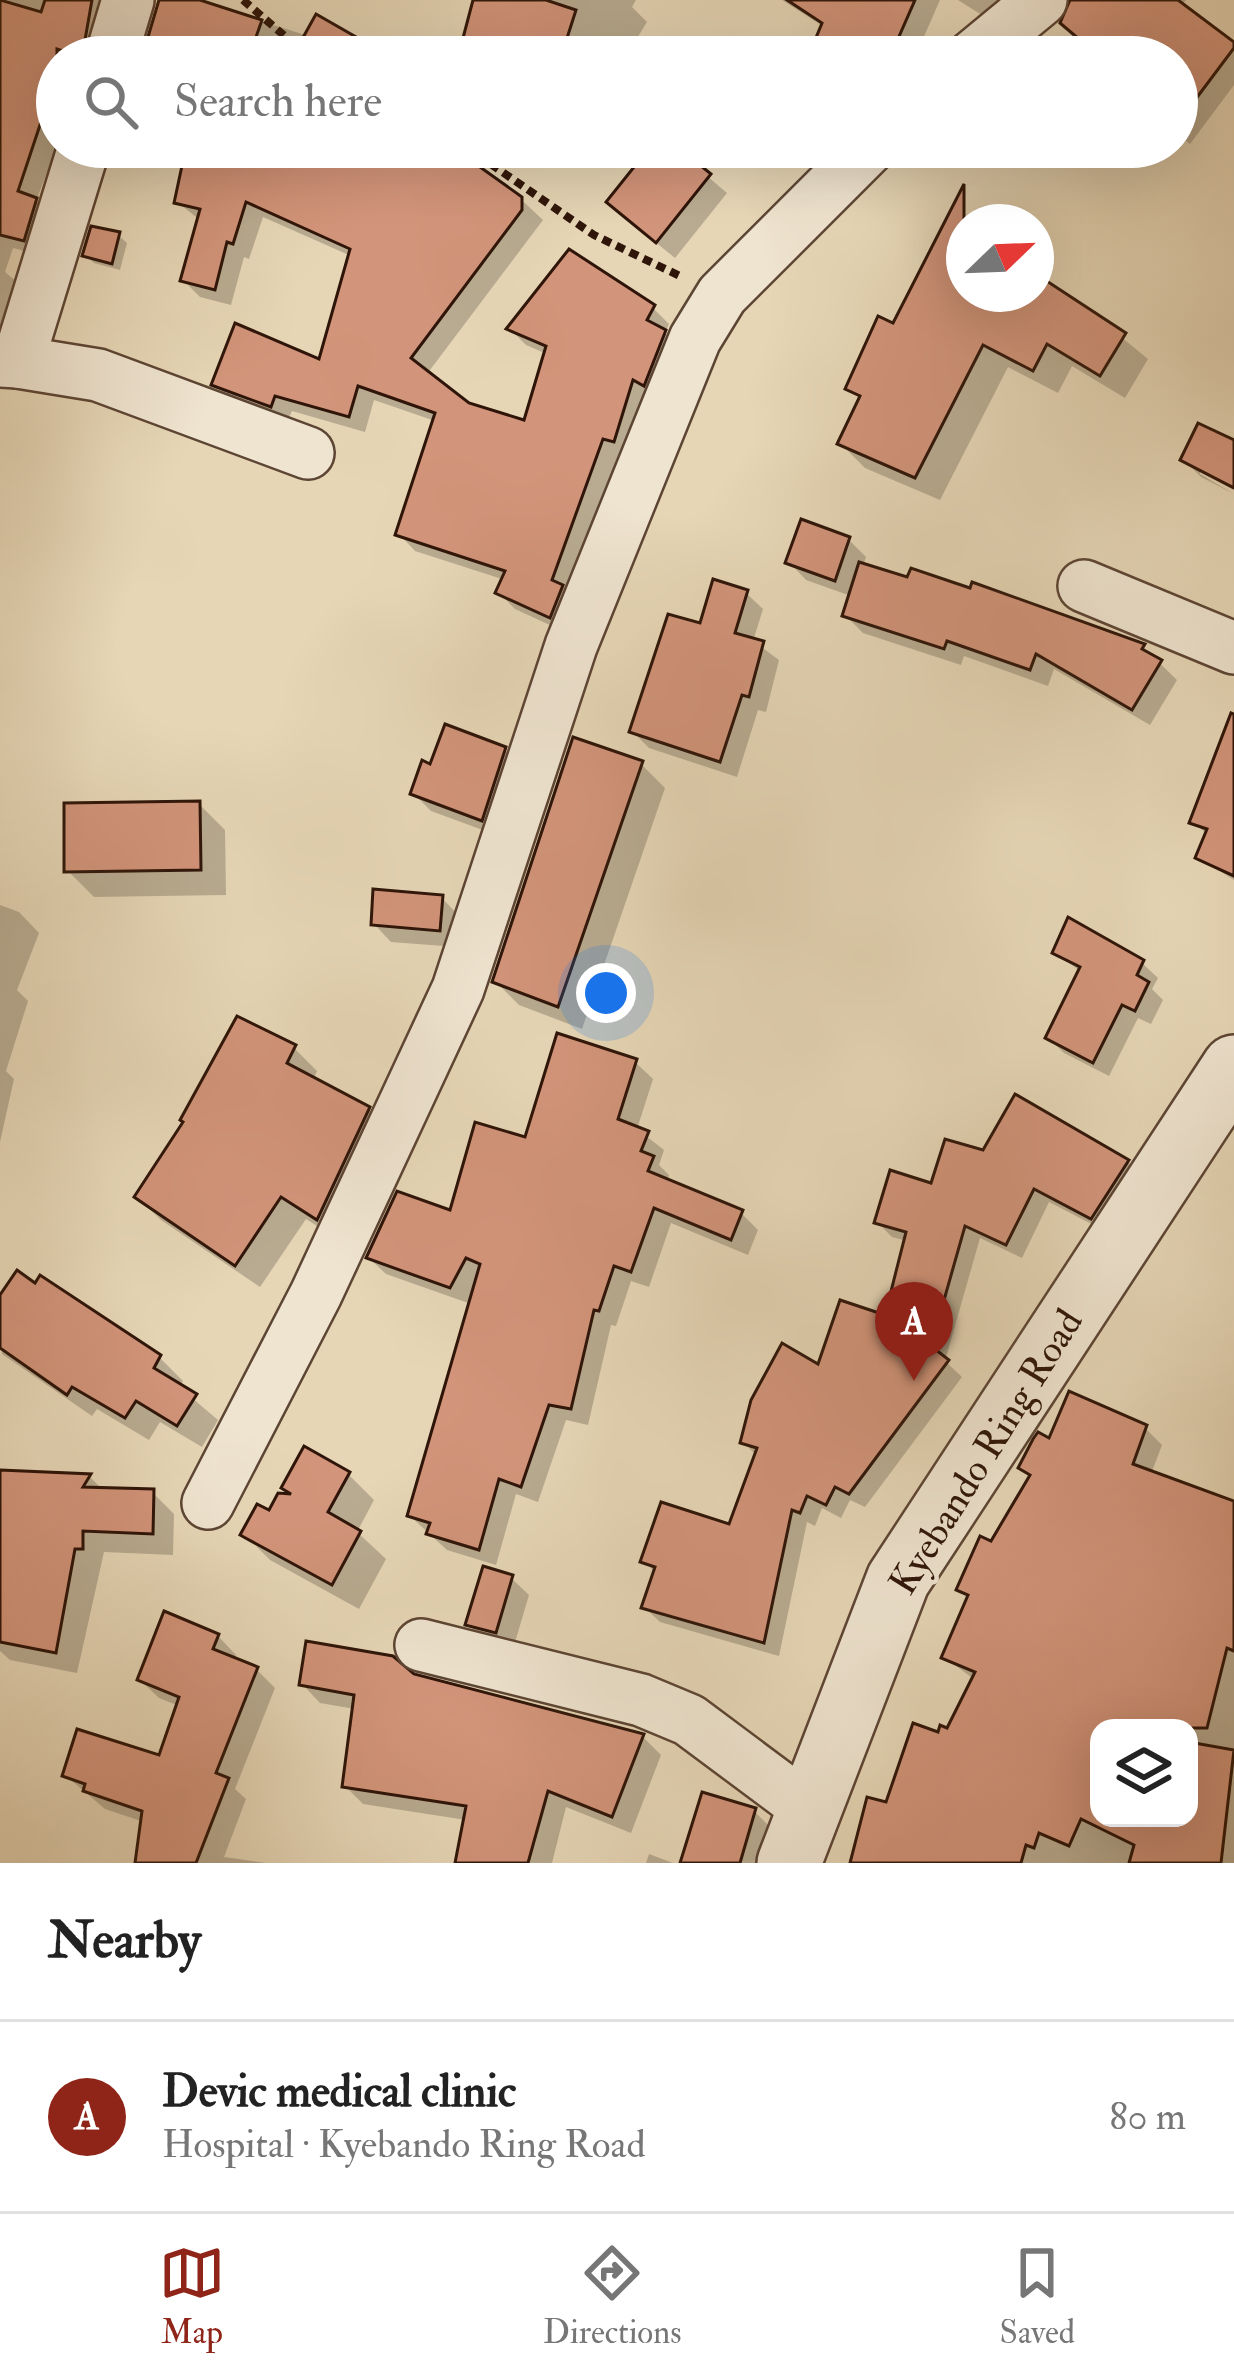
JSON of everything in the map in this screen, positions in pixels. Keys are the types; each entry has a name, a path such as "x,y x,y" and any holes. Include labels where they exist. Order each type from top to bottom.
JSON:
{"street":[{"path":"117,36 128,0"},
{"path":"998,36 1041,0"},
{"path":"77,168 9,362 98,375 308,453"},
{"path":"208,1503 316,1294 458,989 572,646 695,339 722,295 849,168"},
{"path":"1084,586 1234,648"},
{"name":"Kyebando Ring Road","path":"798,1835 898,1580 1234,1067"},
{"path":"421,1645 640,1700 689,1720 798,1835"}],"path":[{"path":"243,0 285,36"},
{"path":"497,168 594,235 722,295"}],"building":[{"path":"0,0 41,12 45,0 92,0 86,36 36,36 36,137 18,191 37,198 24,241 0,235"},
{"path":"159,0 200,0 262,20 256,36 148,36"},
{"path":"473,0 546,0 576,10 568,36 464,36"},
{"path":"787,0 915,0 899,36 817,36 822,23"},
{"path":"1070,0 1178,0 1234,42 1234,48 1198,96 1198,36 1075,36 1060,23"},
{"path":"316,14 354,36 304,36"},
{"path":"182,168 481,168 522,197 522,210 411,358 469,403 524,420 546,346 506,329 569,249 655,305 647,320 666,330 644,386 633,380 614,442 603,439 552,580 563,585 550,618 495,593 505,571 395,535 435,413 358,386 349,417 275,396 271,407 211,385 235,323 319,359 350,249 246,202 233,244 227,242 215,290 180,281 200,209 174,203"},
{"path":"633,168 704,168 711,174 656,243 606,202"},
{"path":"964,184 964,204 954,204"},
{"path":"946,219 946,312 1054,312 1054,286 1126,333 1100,376 1047,344 1033,371 983,345 915,478 837,444 860,396 845,389 878,316 893,323"},
{"path":"91,226 120,232 112,264 82,256"},
{"path":"1198,423 1234,440 1234,488 1180,460"},
{"path":"801,519 850,537 835,581 785,563"},
{"path":"859,562 907,577 911,568 970,588 972,582 1145,644 1142,649 1162,660 1132,710 1036,654 1030,670 947,641 944,649 842,616"},
{"path":"713,579 748,590 735,633 764,641 749,697 742,695 720,762 629,732 668,614 700,623"},
{"path":"1231,713 1234,876 1195,858 1207,829 1189,823"},
{"path":"445,724 506,747 482,821 410,794 422,760 430,764"},
{"path":"573,737 643,761 558,1007 492,982"},
{"path":"200,801 201,870 64,872 64,803"},
{"path":"373,889 443,895 440,931 371,925"},
{"path":"1068,917 1144,960 1137,975 1149,982 1135,1011 1122,1005 1093,1063 1045,1038 1080,967 1052,953"},
{"path":"237,1016 296,1045 287,1063 370,1107 317,1220 281,1197 235,1266 134,1197 183,1122"},
{"path":"557,1033 637,1059 618,1119 649,1131 641,1151 654,1156 648,1171 743,1210 731,1240 654,1208 631,1272 614,1266 599,1311 594,1310 571,1409 549,1405 521,1487 499,1479 479,1550 426,1534 430,1523 407,1516 480,1264 466,1258 450,1288 366,1258 397,1191 450,1210 475,1122 525,1137"},
{"path":"1015,1094 1129,1160 1091,1219 1034,1189 1006,1245 965,1226 931,1346 949,1360 849,1494 835,1487 826,1505 807,1496 800,1513 792,1510 764,1643 641,1608 655,1567 640,1562 661,1502 729,1524 757,1448 740,1443 751,1400 782,1343 818,1364 840,1300 885,1315 906,1232 874,1223 890,1170 931,1183 945,1139 983,1150"},
{"path":"17,1270 35,1283 40,1275 161,1355 154,1368 197,1394 177,1426 136,1401 125,1418 72,1387 67,1395 0,1348 0,1295"},
{"path":"1069,1391 1147,1425 1133,1464 1234,1501 1234,1651 1227,1648 1207,1728 1198,1728 1198,1719 1090,1719 1090,1823 1081,1819 1069,1846 1039,1833 1034,1848 1026,1845 1021,1863 850,1863 867,1797 886,1802 913,1723 938,1732 940,1725 947,1728 975,1672 941,1658 968,1595 956,1590 980,1536 991,1541 1030,1475 1018,1468 1033,1439 1038,1432 1049,1438"},
{"path":"304,1446 350,1472 328,1512 361,1531 332,1585 240,1535 257,1504 269,1510 278,1493 291,1494 281,1488"},
{"path":"0,1470 91,1474 83,1487 154,1489 153,1534 83,1531 83,1549 75,1549 56,1653 0,1642"},
{"path":"483,1566 513,1575 496,1633 465,1625"},
{"path":"164,1611 219,1634 213,1649 258,1667 216,1773 229,1778 196,1863 135,1863 142,1811 83,1791 85,1784 62,1776 77,1729 159,1755 179,1697 137,1680"},
{"path":"306,1641 393,1656 414,1674 644,1734 612,1817 548,1791 528,1863 455,1863 466,1806 342,1787 354,1695 299,1685"},
{"path":"1198,1744 1234,1750 1221,1863 1129,1863 1134,1845 1097,1827 1198,1827"},
{"path":"702,1792 756,1808 740,1863 680,1863"}],"place":[{"name":"Devic medical clinic","path":"914,1381"}]}
